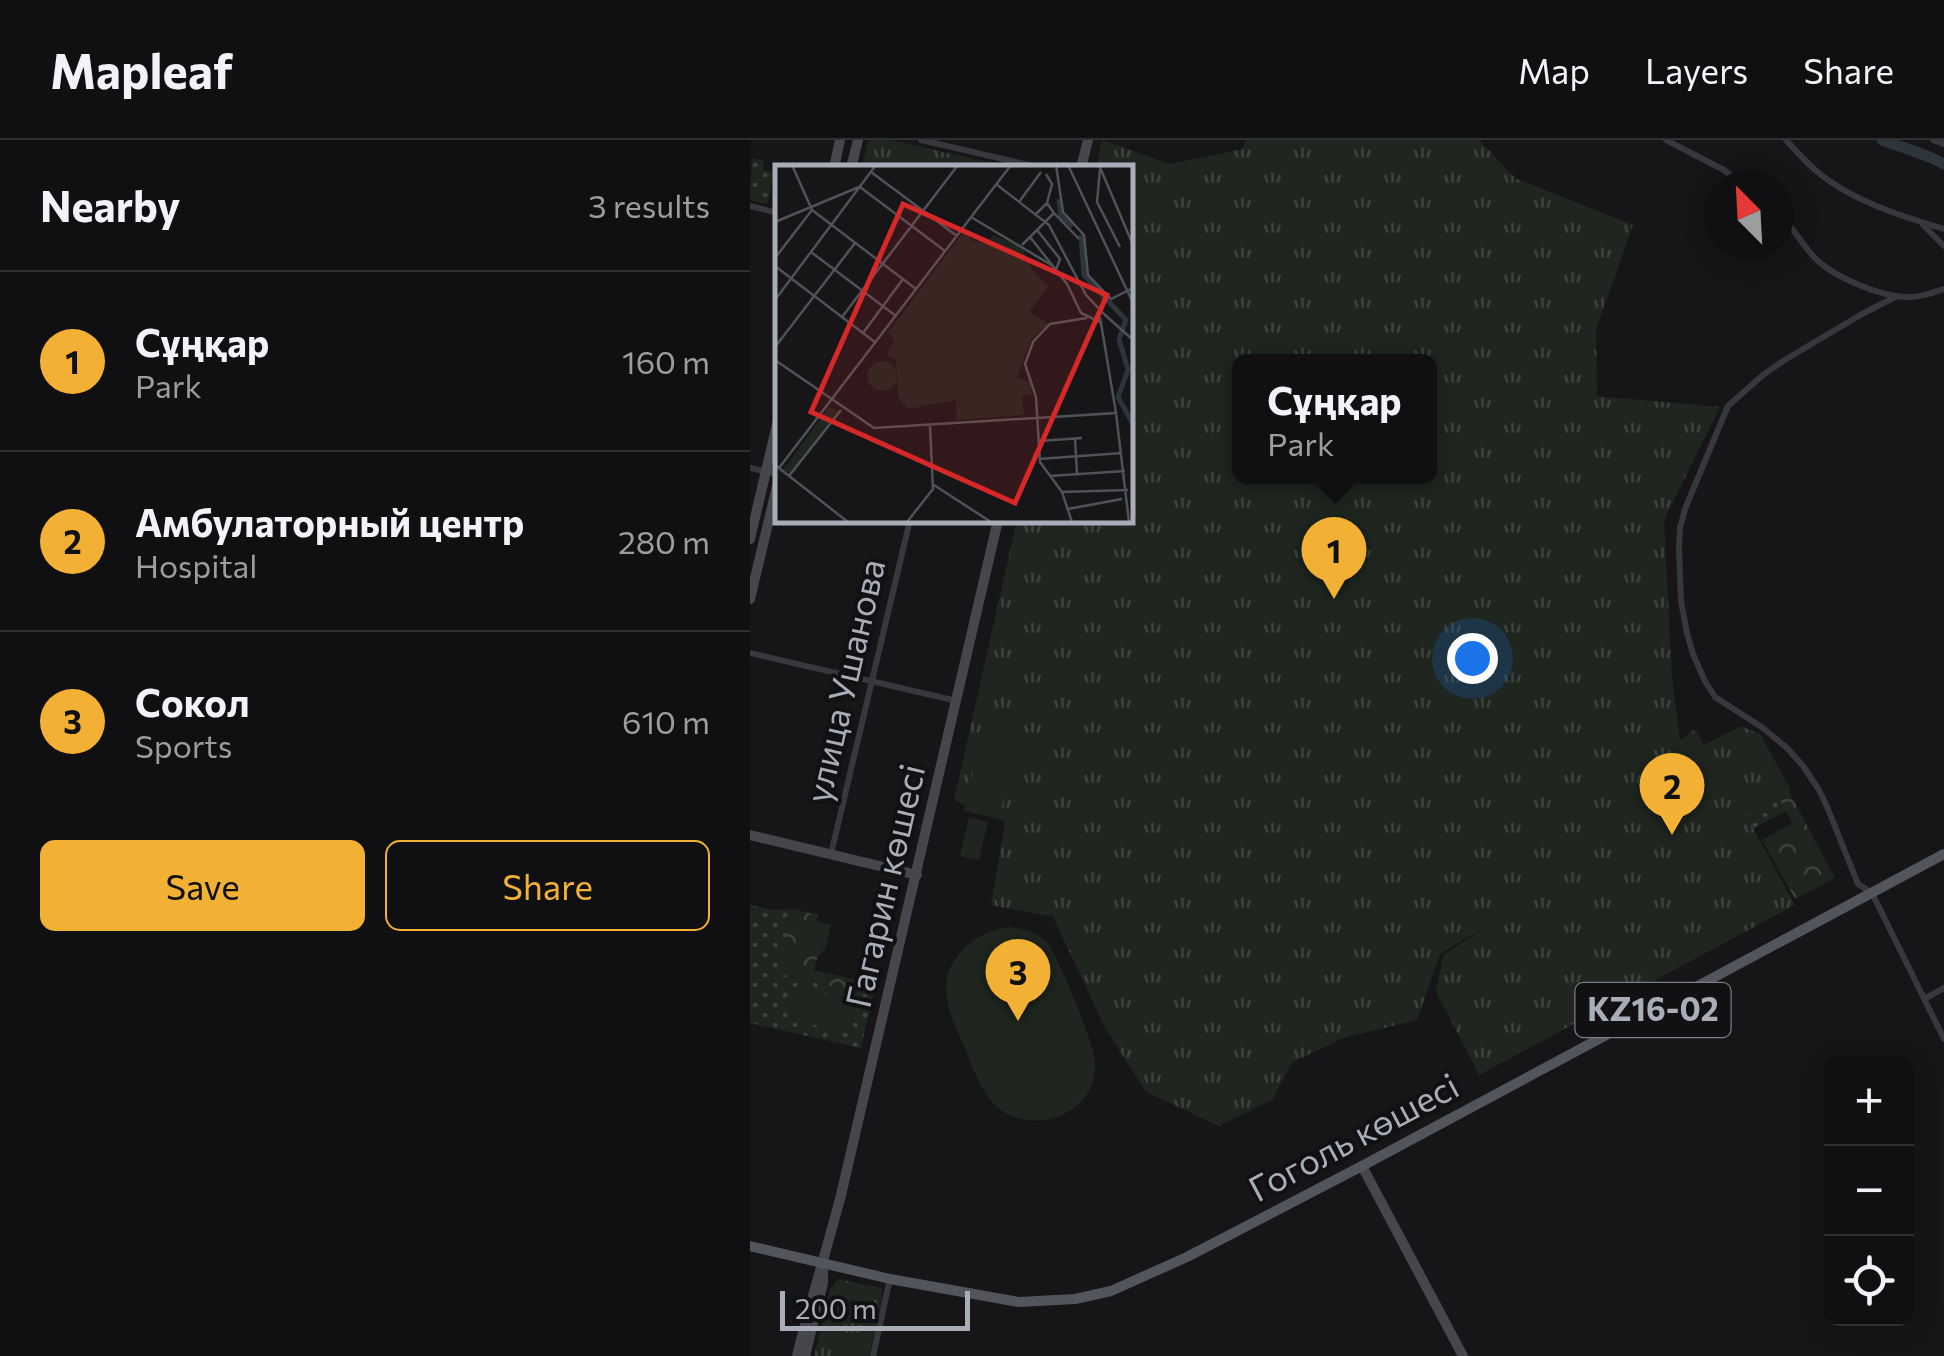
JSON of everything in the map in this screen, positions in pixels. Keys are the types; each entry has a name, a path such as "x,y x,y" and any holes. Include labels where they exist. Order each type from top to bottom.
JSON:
{"main road":[{"name":"Гоголь көшесі","path":"750,1246 890,1279 1019,1302 1093,1296 1171,1265 1362,1166 1944,854"}],"street":[{"path":"835,165 840,140"},
{"path":"852,165 858,140"},
{"path":"922,140 1029,165"},
{"path":"1082,165 1088,140"},
{"path":"1666,140 1724,170"},
{"path":"1786,140 1837,186 1944,229"},
{"path":"1934,140 1944,144"},
{"path":"750,206 775,212"},
{"path":"1918,221 1944,246"},
{"path":"1794,227 1818,261 1852,282 1910,298 1944,289"},
{"path":"1897,296 1762,374 1728,406 1680,528 1681,601 1693,654 1715,697 1763,728 1802,766 1823,800 1858,884 1872,893 1944,1039"},
{"path":"750,468 774,476"},
{"path":"750,539 774,476"},
{"path":"750,598 774,476"},
{"name":"улица Ушанова","path":"832,854 910,522"},
{"name":"Гагарин көшесі","path":"797,1356 842,1195 997,522"},
{"path":"750,653 957,701"},
{"path":"750,834 917,874"},
{"path":"1924,999 1944,988"},
{"path":"1362,1166 1463,1356"},
{"name":"Гагарин көшесі","path":"806,1356 823,1264"},
{"path":"873,1356 890,1279"}],"green space":[{"path":"868,140 891,140 1000,165 862,165"},
{"path":"1102,140 1170,164 1243,149 1246,140 1479,140 1515,178 1633,225 1596,330 1597,396 1720,407 1664,520 1672,677 1680,740 1695,729 1704,745 1741,726 1760,734 1791,790 1746,815 1795,905 1479,1075 1436,992 1443,955 1494,922 1440,954 1417,1020 1343,1038 1293,1062 1272,1100 1219,1126 1146,1092 1105,1028 1053,917 991,905 1005,822 954,800 1017,522 1132,522 1132,165 1096,165"},
{"path":"752,158 764,161 763,170 774,173 767,204 750,200"},
{"path":"982,733 1017,741 999,819 964,811"},
{"path":"1760,737 1835,878 1795,899 1762,840 1792,823 1750,742"},
{"path":"1763,767 1786,811 1752,829 1729,786"},
{"path":"969,817 988,822 979,860 960,856"},
{"path":"1621,854 1629,871 1603,884 1594,867"},
{"path":"750,905 792,909 777,973 873,996 861,1048 750,1023"},
{"path":"792,909 818,915 817,921 831,925 825,950 818,955 814,970 875,984 873,996 776,973"},
{"path":"1011,927 1030,931 1046,941 1082,1018 1095,1060 1094,1079 1086,1096 1067,1112 1043,1120 1007,1114 992,1101 973,1068 947,998 951,966 966,946 988,933"},
{"path":"1631,938 1647,966 1630,975 1615,947"},
{"path":"797,986 852,1001 844,1033 789,1018"},
{"path":"838,1279 882,1288 869,1356 814,1356 830,1290"}],"waterway":[{"path":"1882,140 1944,164"}],"place":[{"name":"Сұңқар","path":"1334,599"},
{"name":"Амбулаторный центр","path":"1672,835"},
{"name":"Сокол","path":"1018,1021"}]}
